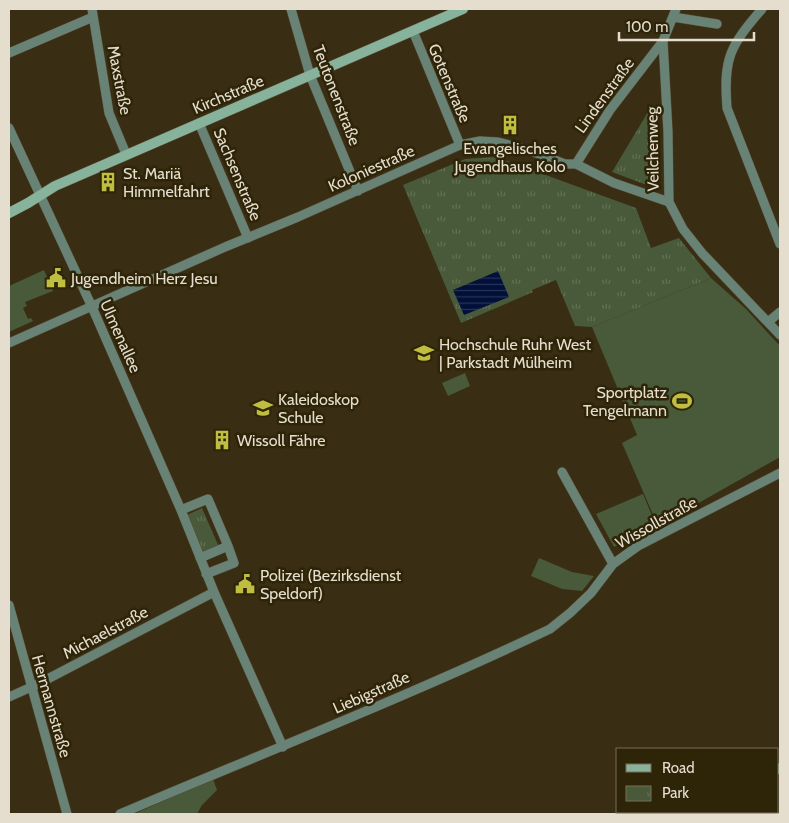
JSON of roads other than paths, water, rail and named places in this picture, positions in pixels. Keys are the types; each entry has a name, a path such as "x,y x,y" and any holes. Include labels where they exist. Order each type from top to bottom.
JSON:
{"street":[{"name":"Teutonenstraße","path":"291,9 310,75 358,190"},
{"name":"Kirchstraße","path":"9,213 54,186 463,9"},
{"path":"762,9 743,30 730,54 726,69 727,108 780,244"},
{"path":"9,53 92,13"},
{"name":"Maxstraße","path":"92,13 109,113 126,154"},
{"name":"Lindenstraße","path":"576,164 610,110 663,41 674,13 717,24"},
{"name":"Gotenstraße","path":"413,32 460,145"},
{"name":"Veilchenweg","path":"663,41 668,132 669,202 683,229 702,253 780,335"},
{"name":"Sachsenstraße","path":"200,123 248,238"},
{"name":"Ulmenallee","path":"9,128 92,307 181,510 206,574 283,746"},
{"name":"Koloniestraße","path":"9,344 460,145 480,141 498,142 531,150 565,164 576,164 614,183 669,202"},
{"path":"768,322 780,312"},
{"name":"Wissollstraße","path":"562,472 613,564 638,546 780,473"},
{"path":"181,510 208,499 228,546 234,563 206,574"},
{"path":"200,558 228,546"},
{"name":"Liebigstraße","path":"120,814 226,768 283,746 550,629 591,593 613,564"},
{"name":"Michaelstraße","path":"9,697 214,592"},
{"name":"Hermannstraße","path":"9,605 68,814"}],"water":[{"path":"498,271 509,297 464,315 453,290"}],"place":[{"name":"Evangelisches Jugendhaus Kolo","path":"510,125"},
{"name":"St. Mariä Himmelfahrt","path":"108,182"},
{"name":"Jugendheim Herz Jesu","path":"56,278"},
{"name":"Hochschule Ruhr West | Parkstadt Mülheim","path":"424,353"},
{"name":"Sportplatz Tengelmann","path":"682,401"},
{"name":"Kaleidoskop Schule","path":"263,408"},
{"name":"Wissoll Fähre","path":"222,440"},
{"name":"Polizei (Bezirksdienst Speldorf)","path":"245,584"}]}
